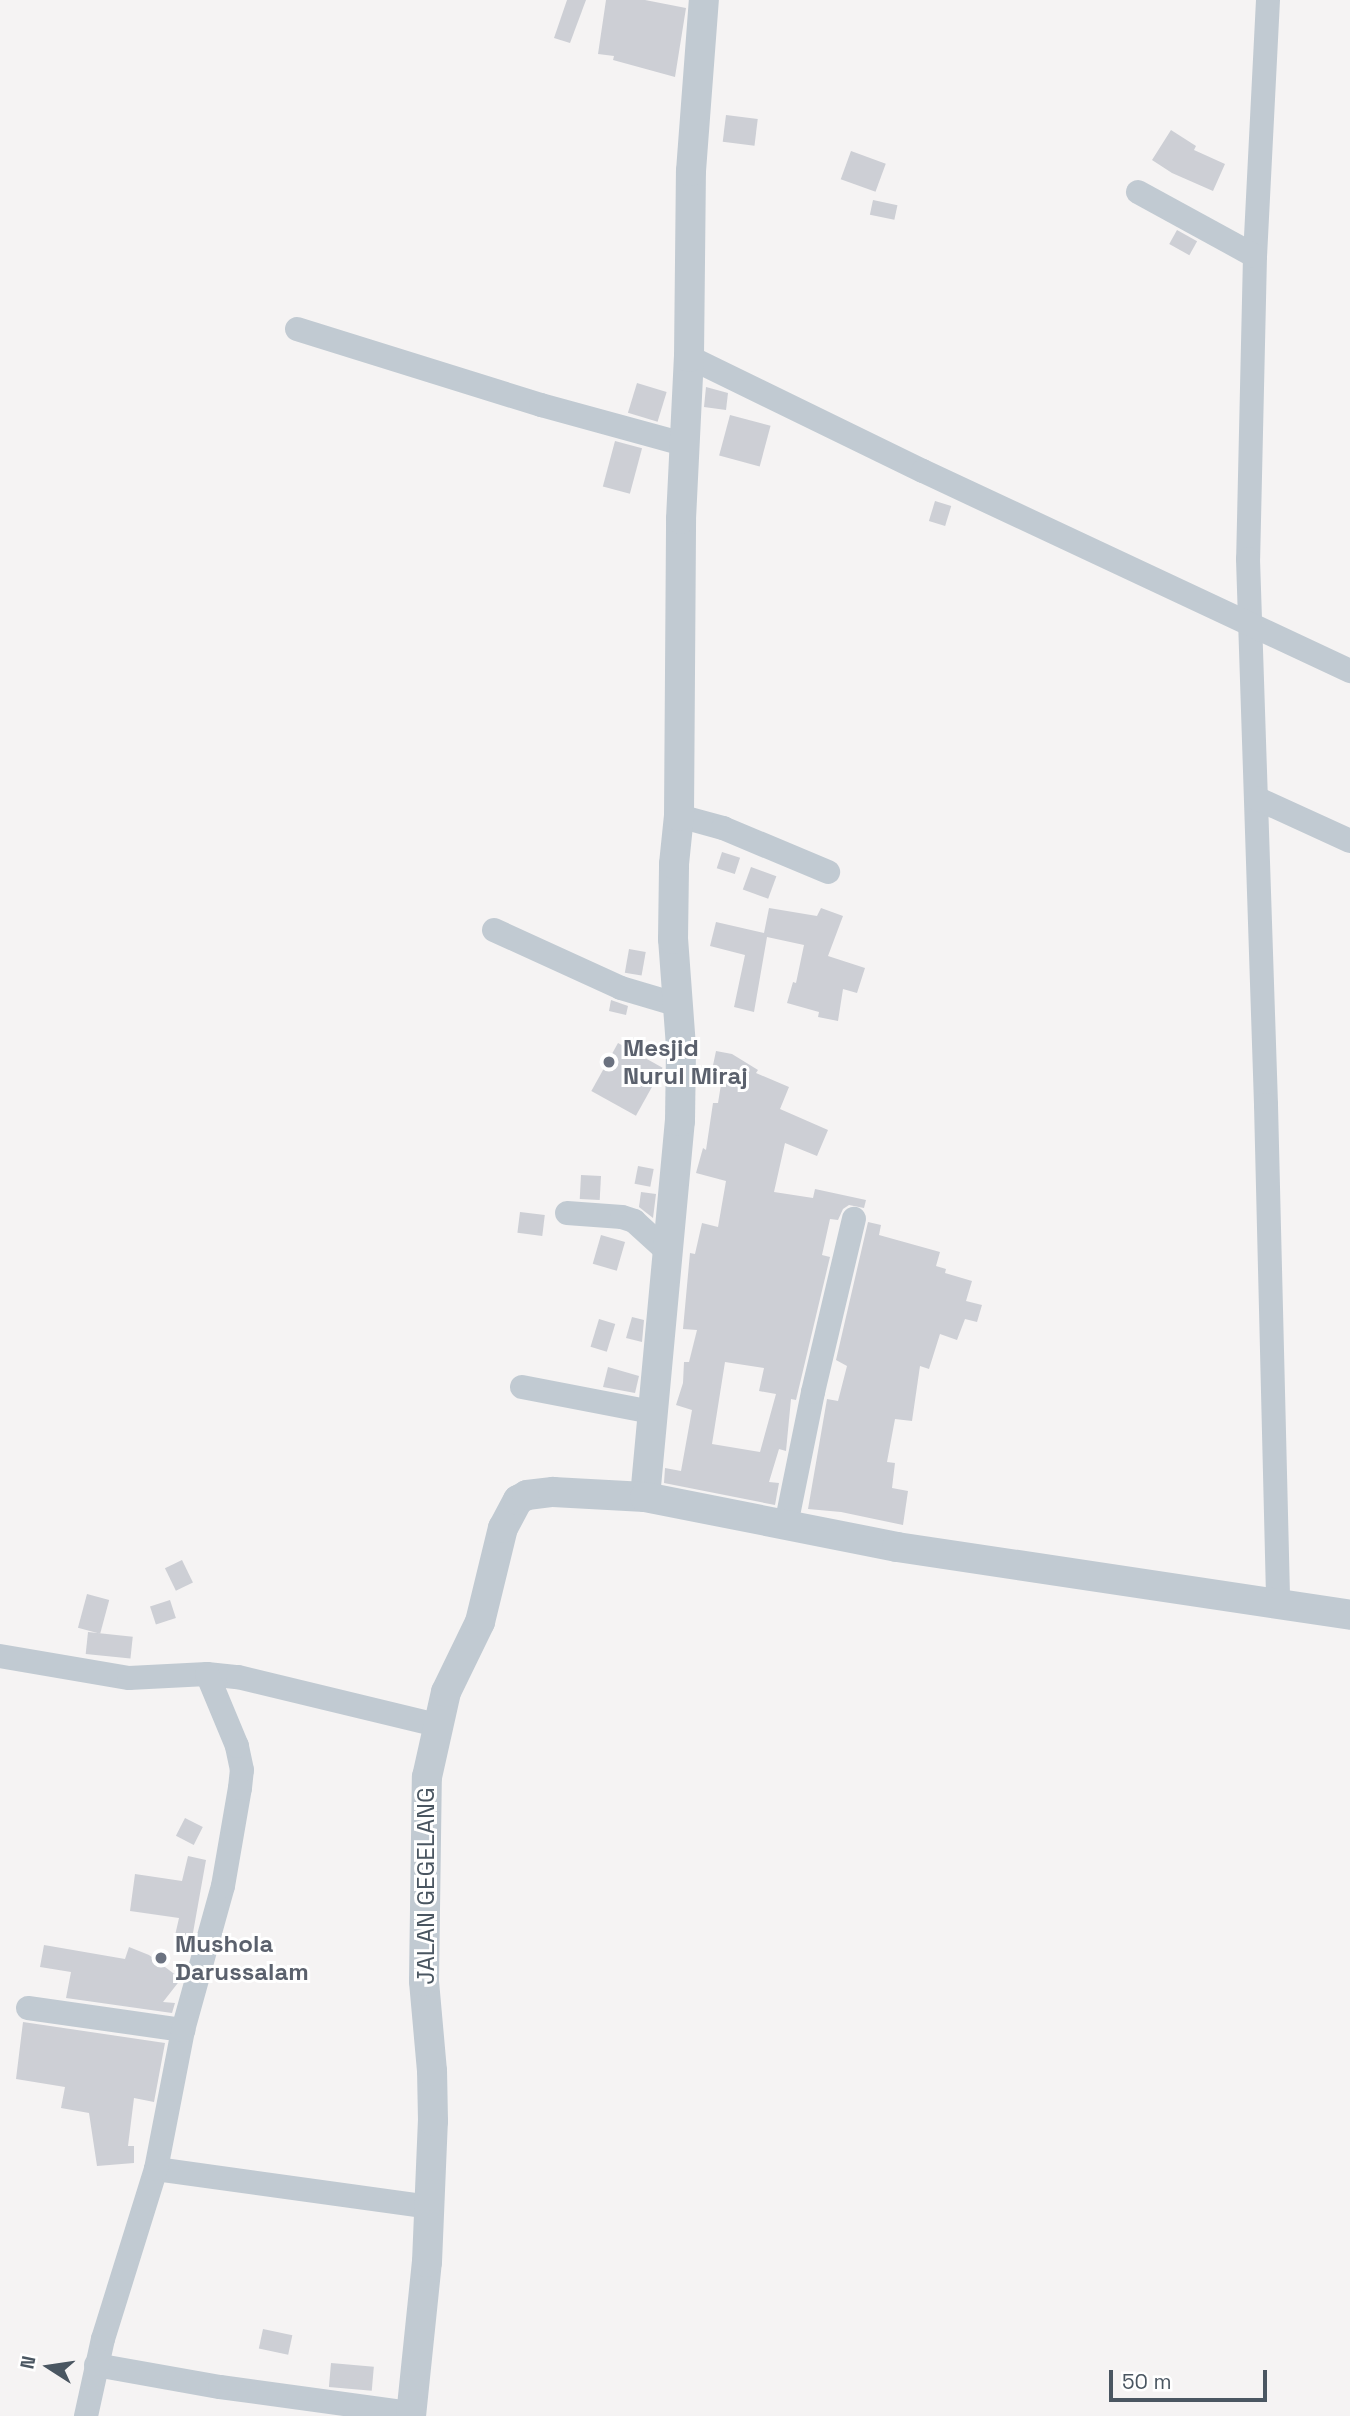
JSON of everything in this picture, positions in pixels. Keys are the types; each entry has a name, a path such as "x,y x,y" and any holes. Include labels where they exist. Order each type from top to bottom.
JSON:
{"street":[{"path":"645,1497 680,1121 678,1005 673,939 674,864 679,816 691,171 704,0"},
{"path":"1268,0 1255,256 1249,623 1278,1604"},
{"path":"1138,192 1255,256"},
{"path":"298,328 541,405 684,444"},
{"path":"689,357 923,471 1350,671"},
{"path":"1256,798 1350,841"},
{"path":"679,816 723,828 828,872"},
{"path":"494,930 621,988 678,1005"},
{"path":"567,1213 622,1217 634,1221 667,1251"},
{"path":"786,1525 813,1392 854,1220"},
{"path":"522,1387 652,1412"},
{"name":"JALAN GEGELANG","path":"411,2414 426,2275 433,2098 424,1982 426,1792 437,1725 446,1692 486,1607 503,1528 512,1506 527,1495 539,1492 645,1497 897,1547 1350,1615"},
{"path":"0,1656 129,1678 207,1674 238,1677 437,1725"},
{"path":"86,2416 96,2365 156,2169 183,2030 223,1886 242,1770 237,1746 207,1674"},
{"path":"28,2008 183,2030"},
{"path":"156,2169 429,2207"},
{"path":"96,2365 220,2387 411,2414"}],"building":[{"path":"567,0 586,0 570,43 554,38"},
{"path":"606,0 645,0 686,8 675,77 613,60 614,56 598,54"},
{"path":"726,115 758,119 754,146 723,142"},
{"path":"1171,130 1196,146 1194,150 1225,164 1213,191 1172,173 1152,160"},
{"path":"851,151 886,164 876,192 841,179"},
{"path":"873,200 897,205 894,220 870,215"},
{"path":"1177,230 1197,241 1189,255 1169,244"},
{"path":"637,383 667,392 658,422 628,413"},
{"path":"706,387 728,393 726,410 704,407"},
{"path":"730,415 771,426 760,466 719,456"},
{"path":"615,441 642,448 630,494 603,486"},
{"path":"935,501 951,506 945,526 929,521"},
{"path":"722,852 740,858 735,874 717,868"},
{"path":"751,867 776,876 768,899 743,890"},
{"path":"769,908 817,916 821,908 843,916 828,956 865,968 857,993 843,989 838,1021 818,1017 819,1012 787,1003 793,982 796,983 804,945 767,937 754,1012 734,1007 745,955 710,946 716,922 764,933"},
{"path":"629,949 646,952 642,976 625,973"},
{"path":"611,1000 628,1006 626,1015 609,1011"},
{"path":"618,1043 663,1068 636,1116 591,1091"},
{"path":"716,1051 732,1054 758,1070 756,1073 789,1087 780,1109 828,1130 817,1156 785,1143 774,1192 813,1198 815,1189 866,1200 864,1208 849,1205 843,1209 838,1220 830,1219 822,1255 830,1257 796,1400 791,1399 786,1451 779,1449 769,1482 779,1483 775,1505 664,1483 665,1468 681,1471 692,1410 676,1405 683,1383 684,1362 689,1362 697,1330 683,1329 690,1253 695,1254 702,1223 718,1227 726,1181 696,1173 703,1148 706,1150 713,1103 718,1103 723,1072 712,1070","holes":["725,1362 764,1368 759,1391 776,1394 760,1452 712,1444"]},
{"path":"638,1166 654,1169 650,1187 635,1184"},
{"path":"581,1175 601,1176 600,1200 580,1199"},
{"path":"641,1192 656,1194 653,1218 639,1207"},
{"path":"520,1212 545,1215 542,1236 517,1233"},
{"path":"868,1222 881,1225 879,1235 940,1252 936,1266 946,1269 945,1273 972,1281 966,1301 982,1305 977,1322 965,1319 957,1340 940,1334 929,1369 920,1366 912,1421 895,1419 887,1462 895,1463 892,1488 908,1491 903,1525 841,1512 808,1509 827,1399 838,1401 847,1366 836,1360"},
{"path":"601,1235 625,1242 617,1271 593,1264"},
{"path":"632,1317 644,1320 642,1342 626,1338"},
{"path":"599,1319 615,1324 607,1352 591,1347"},
{"path":"608,1367 639,1376 635,1393 603,1387"},
{"path":"182,1560 193,1582 176,1591 165,1568"},
{"path":"87,1594 109,1600 100,1634 78,1628"},
{"path":"170,1600 176,1618 156,1625 150,1606"},
{"path":"88,1632 133,1637 130,1659 86,1654"},
{"path":"185,1818 203,1827 194,1845 176,1836"},
{"path":"188,1856 206,1860 191,1944 174,1940 179,1918 130,1911 135,1874 182,1881"},
{"path":"44,1945 125,1959 129,1947 149,1955 181,1979 163,2002 175,2003 172,2013 66,1998 71,1972 40,1967"},
{"path":"23,2022 165,2043 154,2102 134,2098 128,2146 134,2146 134,2163 97,2166 89,2113 61,2108 65,2087 16,2079"},
{"path":"263,2329 292,2335 288,2355 259,2349"},
{"path":"331,2363 374,2367 372,2391 329,2387"}],"place":[{"name":"Mesjid Nurul Miraj","path":"609,1062"},
{"name":"Mushola Darussalam","path":"161,1958"}]}
